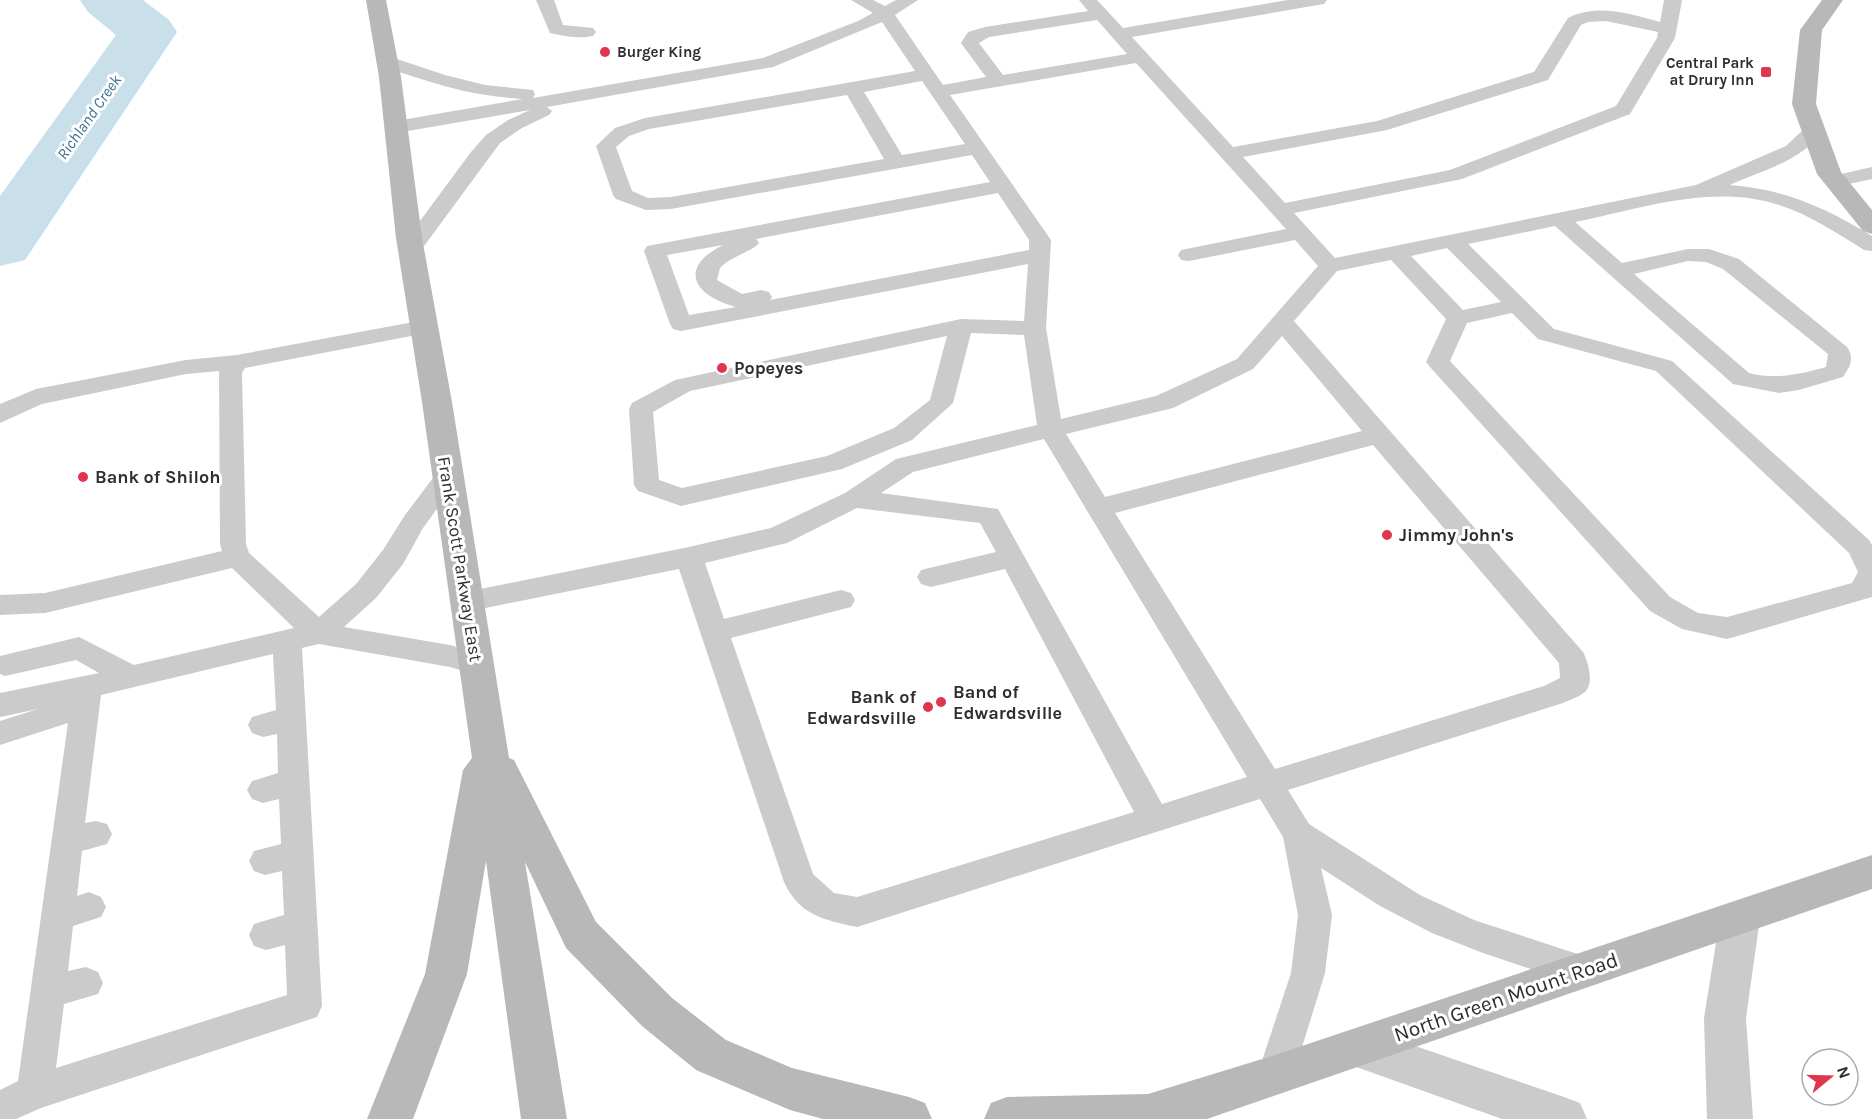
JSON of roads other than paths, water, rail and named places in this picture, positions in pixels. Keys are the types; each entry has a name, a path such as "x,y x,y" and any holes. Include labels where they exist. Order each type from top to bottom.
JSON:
{"main road":[{"name":"Frank Scott Parkway East","path":"376,0 388,62 411,248 448,476 544,1119"},
{"path":"1830,1 1811,30 1804,104 1829,174 1872,226"},
{"path":"390,1119 446,974 487,742"},
{"path":"487,742 581,935 657,1012 711,1054 790,1089 909,1119"},
{"name":"North Green Mount Road","path":"1007,1119 1143,1118 1360,1048 1872,872"}],"street":[{"path":"1730,1119 1725,1018 1740,918"},
{"path":"1360,1048 1564,1119"}],"lane":[{"path":"544,0 556,29 587,32"},
{"path":"860,0 884,12 1040,240 1035,328 1050,428 1298,834 1315,915 1308,973 1275,1076"},
{"path":"396,127 767,63 864,25 909,0"},
{"path":"1118,34 1318,0"},
{"path":"1280,210 1455,175 1623,110 1666,38 1673,0"},
{"path":"998,81 970,43 974,36 1094,7 1330,266"},
{"path":"1228,154 1380,126 1541,76 1574,22 1581,16 1594,14 1668,29"},
{"path":"977,148 671,203 646,204 623,195 606,146 622,132 645,124 852,88 998,81 1140,57"},
{"path":"388,62 438,79 485,91 572,97"},
{"path":"852,88 897,163"},
{"path":"411,248 493,139 514,124 572,97"},
{"path":"466,602 689,557 778,536 854,500 905,465 1164,402 1245,364 1330,266 1702,190 1793,150 1813,131"},
{"path":"1835,181 1872,173"},
{"path":"1003,186 655,251 681,324 1039,255"},
{"path":"1702,190 1752,194 1783,200 1817,213 1872,245"},
{"path":"883,207 862,222 742,244 720,254 709,264 706,274 709,284 720,293 741,301 913,268 944,272"},
{"path":"1559,219 1617,271 1741,379 1765,386 1785,386 1835,372 1840,364 1839,352 1731,264 1709,256 1688,255 1617,271"},
{"path":"1189,255 1300,233"},
{"path":"1452,241 1546,334 1664,366 1860,547 1872,572 1862,590 1727,628 1692,622 1660,604 1438,362 1458,318"},
{"path":"1396,253 1458,318"},
{"path":"1458,318 1516,305"},
{"path":"689,557 800,882 825,906 857,912 1266,782 1553,695 1575,684 1573,660 1282,321"},
{"path":"961,326 941,403 903,434 833,463 681,497 647,485 641,409 683,385 961,326 1035,328"},
{"path":"0,415 36,397 186,367 237,362 423,327"},
{"path":"237,362 230,373 233,544 237,557 258,575 287,606 320,633"},
{"path":"1099,508 1379,435"},
{"path":"320,633 366,591 393,557 414,522 448,476"},
{"path":"854,500 989,515 1155,819"},
{"path":"0,605 45,603 237,557"},
{"path":"931,578 1011,558"},
{"path":"714,632 841,600"},
{"path":"0,733 131,677 320,633 450,656 476,664"},
{"path":"0,1108 35,1092 304,1006 298,854 278,786 277,722 287,641"},
{"path":"5,665 79,648 131,677"},
{"path":"0,705 86,696"},
{"path":"35,1092 58,915 82,838 88,766 86,696"},
{"path":"1298,834 1372,883 1426,914 1485,938 1584,971"},
{"path":"265,861 298,854"},
{"path":"58,915 90,907"},
{"path":"266,935 300,926"},
{"path":"48,992 86,983"}],"waterway":[{"name":"Richland Creek","path":"0,245 148,32 108,0"}],"place":[{"name":"Burger King","path":"605,52"},
{"name":"Central Park at Drury Inn","path":"1766,72"},
{"name":"Popeyes","path":"722,368"},
{"name":"Bank of Shiloh","path":"83,477"},
{"name":"Jimmy John's","path":"1387,535"},
{"name":"Band of Edwardsville","path":"941,702"},
{"name":"Bank of Edwardsville","path":"928,707"}]}
